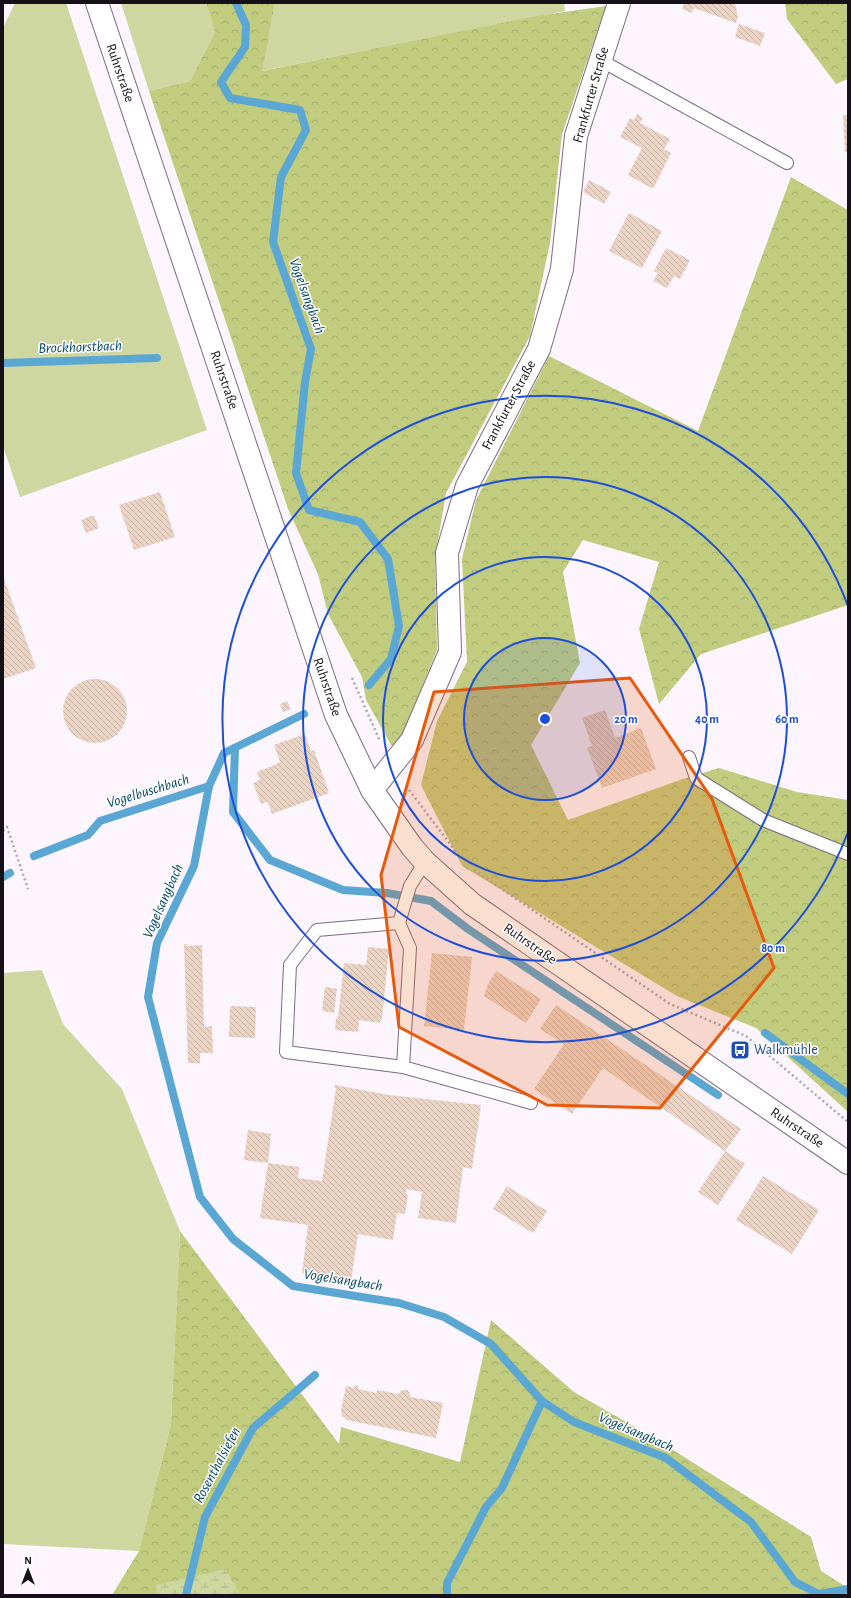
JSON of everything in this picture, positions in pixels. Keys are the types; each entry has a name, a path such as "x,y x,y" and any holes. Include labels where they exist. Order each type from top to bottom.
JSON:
{"main road":[{"name":"Ruhrstraße","path":"97,3 336,714 372,790 412,847 425,862 472,904 848,1163"},
{"name":"Frankfurter Straße","path":"372,790 412,740 450,652 447,553 467,486 539,350 562,270 576,136 619,3"}],"lane":[{"path":"600,60 787,163"},
{"path":"688,757 696,778 763,820 848,854"},
{"path":"403,1067 410,948 399,923 410,886 425,862"},
{"path":"399,923 316,930 290,964 286,1052 403,1067 530,1102"}],"path":[{"path":"350,674 391,767 464,863"},
{"path":"3,831 7,827 28,889"},
{"path":"471,868 670,1004 746,1036 848,1122"}],"highlighted area":[{"path":"630,678 712,799 774,968 660,1108 547,1105 399,1027 381,875 434,692"}],"green space":[{"path":"15,3 66,3 207,430 20,497 3,446 3,28"},
{"path":"121,3 206,3 215,32 190,81 149,91"},
{"path":"206,3 275,3 262,71 536,16 606,6 562,134 550,243 530,336 446,493 435,558 437,650 395,752 366,700 362,677 328,614 318,574 288,509 149,91 190,81 215,32"},
{"path":"275,3 564,3 565,11 261,71"},
{"path":"785,3 848,3 848,79 836,84 787,19"},
{"path":"791,177 848,210 848,605 701,654 659,704 639,629 659,562 583,540 563,572 580,663 531,745 568,820 680,780 719,768 797,792 848,800 848,1112 756,1028 677,996 462,866 421,785 437,721 467,662 462,559 476,500 549,356 698,431"},
{"path":"42,970 63,1024 122,1089 180,1231 171,1424 139,1551 3,1544 3,973"},
{"path":"180,1231 339,1444 341,1427 460,1462 491,1320 574,1392 654,1438 811,1537 821,1571 848,1588 848,1595 112,1595 139,1551 171,1424"},
{"path":"226,1569 240,1595 157,1595 156,1585"}],"building":[{"path":"681,3 735,3 738,17 736,23 694,8 692,13 682,9 684,4"},
{"path":"739,24 765,33 760,46 735,37"},
{"path":"637,114 643,118 640,123 670,139 664,149 671,153 653,189 628,175 642,148 620,137 630,118 634,120"},
{"path":"843,115 848,115 848,152 845,152"},
{"path":"589,180 611,192 604,204 583,192"},
{"path":"629,213 662,231 642,268 609,251"},
{"path":"666,248 690,260 680,279 674,276 667,288 653,281 658,273 654,271"},
{"path":"160,492 175,537 134,550 119,505"},
{"path":"94,515 99,528 86,533 81,520"},
{"path":"3,576 36,668 3,679"},
{"path":"95,679 113,684 118,688 122,693 127,711 122,729 118,734 113,738 95,743 77,738 72,734 68,729 63,711 68,693 72,688 77,684"},
{"path":"287,701 291,709 283,712 280,704"},
{"path":"605,710 615,738 641,728 656,769 602,788 587,747 592,746 582,718"},
{"path":"305,734 311,751 314,750 329,793 272,814 268,802 261,804 253,783 260,780 257,772 280,762 274,745"},
{"path":"184,944 187,944 187,946 202,945 204,1027 212,1026 213,1053 200,1053 200,1063 188,1063"},
{"path":"368,947 389,949 382,1019 379,1023 359,1020 358,1032 335,1030 336,1018 346,1019 338,1018 344,963 366,965"},
{"path":"432,953 472,957 464,1030 424,1026"},
{"path":"496,971 541,999 526,1023 484,996 488,984"},
{"path":"325,987 337,989 334,1013 322,1011"},
{"path":"556,1005 741,1129 725,1151 603,1068 572,1114 534,1089 564,1044 540,1029"},
{"path":"230,1006 256,1007 255,1038 229,1037"},
{"path":"335,1085 389,1095 481,1105 472,1169 463,1167 456,1223 418,1218 422,1192 406,1189 406,1194 408,1195 405,1214 397,1213 393,1240 358,1234 351,1281 302,1273 308,1225 260,1218 268,1163 299,1167 298,1178 322,1181 336,1088 334,1088"},
{"path":"248,1130 271,1134 268,1163 244,1160"},
{"path":"725,1151 745,1164 718,1205 698,1192"},
{"path":"763,1176 819,1210 792,1254 736,1220"},
{"path":"507,1186 547,1211 533,1233 493,1209"},
{"path":"355,1385 359,1386 358,1389 377,1393 377,1390 398,1394 402,1390 407,1390 411,1397 443,1403 436,1438 347,1420 342,1416 341,1410 346,1386 354,1388"}],"waterway":[{"name":"Vogelsangbach","path":"236,3 246,25 245,47 221,82 230,98 300,110 306,130 281,177 273,242 311,349 305,382 296,473 309,510 360,522 388,559 399,626 391,659 369,685"},
{"name":"Brockhorstbach","path":"3,363 157,358"},
{"name":"Vogelsangbach","path":"304,714 224,753 209,786 194,866 157,943 148,997 200,1197 233,1239 293,1286 399,1303 444,1317 491,1344 542,1401 574,1422 666,1458 751,1522 795,1582 819,1594 848,1589"},
{"path":"235,748 233,812 270,860 343,890 387,893 431,901 468,929 718,1095"},
{"name":"Vogelbuschbach","path":"34,856 88,835 100,821 209,786"},
{"name":"Vogelbuschbach","path":"3,877 10,873"},
{"path":"765,1033 848,1094"},
{"name":"Rosenthalsiefen","path":"186,1595 205,1517 253,1428 315,1375"},
{"name":"Rosenthalsiefen","path":"447,1595 447,1583 486,1507 502,1488 542,1401"}],"place":[{"name":"Walkmühle","path":"740,1050"}]}
